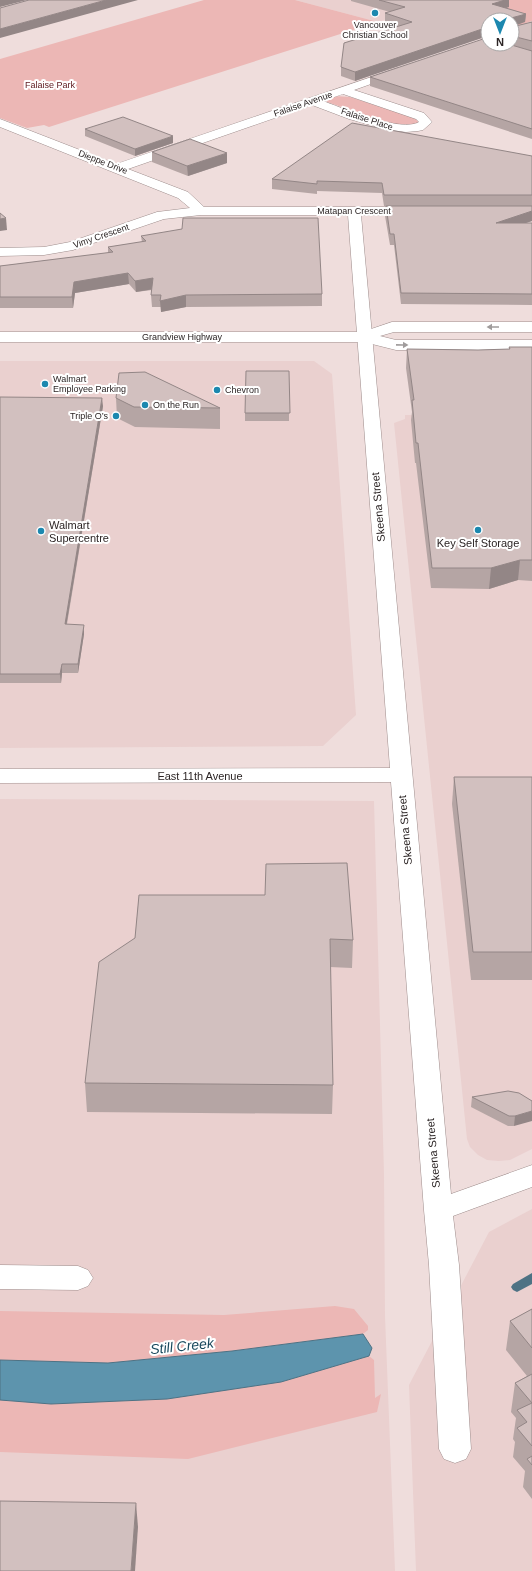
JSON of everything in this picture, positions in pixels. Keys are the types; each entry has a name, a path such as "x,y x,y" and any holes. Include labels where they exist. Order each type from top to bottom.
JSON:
{"street":[{"name":"Falaise Avenue","path":"118,168 409,67"},
{"name":"Falaise Place","path":"312,101 396,129 419,127 424,125 426,122 425,119 420,116 342,90"},
{"name":"Dieppe Drive","path":"0,123 118,168 183,195 201,211"},
{"name":"Matapan Crescent","path":"201,211 432,212"},
{"name":"Vimy Crescent","path":"0,252 37,252 73,246 162,215 201,211"},
{"name":"Skeena Street","path":"354,212 438,1210 444,1265 453,1389 455,1449"},
{"name":"Grandview Highway","path":"364,337 392,327 532,327"},
{"name":"Grandview Highway","path":"0,338 364,337 396,345 532,345"},
{"name":"East 11th Avenue","path":"0,776 401,775"},
{"path":"438,1210 532,1176"},
{"path":"0,1277 78,1278"}],"shaded area":[{"name":"Vancouver Christian School","path":"295,0 446,0 378,22"},
{"path":"0,361 314,361 332,374 356,715 323,746 0,748"},
{"path":"532,414 532,1149 510,1160 499,1161 487,1160 478,1155 470,1147 467,1139 394,423 405,419 405,415"},
{"path":"0,799 374,801 384,1174 385,1316 395,1571 0,1571"},
{"path":"532,1209 532,1571 416,1571 409,1385 489,1232"}],"green space":[{"name":"Falaise Park","path":"204,0 295,0 378,22 49,127 44,125 27,128 0,118 0,59"},
{"path":"446,0 532,0 532,21 520,25 520,12 480,12 480,16"},
{"path":"335,96 350,97 415,118 418,121 418,124 412,126 397,126 327,102 327,100"},
{"path":"335,1306 354,1309 368,1326 368,1330 363,1334 232,1351 108,1363 0,1360 0,1311 224,1315"},
{"path":"369,1356 374,1360 375,1398 381,1394 377,1412 188,1459 0,1452 0,1400 51,1404 167,1399 281,1382"}],"water":[{"path":"363,1334 372,1348 369,1356 281,1382 167,1399 51,1404 0,1400 0,1360 108,1363 232,1351"}],"building":[{"path":"29,0 106,0 0,29 0,8"},
{"path":"379,0 505,0 492,4 519,12 480,12 480,30 355,72 341,67 344,43 412,22 385,13 405,7"},
{"path":"520,12 526,14 520,16"},
{"path":"532,22 532,41 520,38 520,25"},
{"path":"480,40 480,52 520,52 520,48 532,51 532,129 370,77"},
{"path":"123,117 173,136 135,149 85,129"},
{"path":"352,123 532,156 532,195 384,195 382,183 317,181 317,184 272,179"},
{"path":"190,139 227,153 187,166 152,152"},
{"path":"386,206 532,206 532,211 496,223 532,223 532,294 401,293 394,234 390,234"},
{"path":"0,213 6,218 0,219"},
{"path":"183,218 318,218 322,294 186,295 160,301 161,295 151,295 153,278 135,281 128,273 74,282 72,297 0,297 0,266 113,252 108,247 146,241 141,236 182,229"},
{"path":"509,347 532,347 532,560 520,560 491,568 432,568 418,443 416,443 412,400 414,400 407,349 478,350 510,349"},
{"path":"246,371 289,371 290,413 245,413"},
{"path":"145,372 220,408 134,407 116,398 119,373"},
{"name":"Walmart Supercentre","path":"0,397 102,398 65,624 84,625 78,664 62,664 60,674 0,674"},
{"path":"454,777 532,777 532,952 473,952"},
{"path":"347,863 353,940 330,939 333,1085 85,1083 99,962 135,938 139,895 265,895 266,864"},
{"path":"508,1091 519,1093 532,1101 532,1111 515,1116 509,1116 472,1097"},
{"path":"532,1309 532,1348 510,1321"},
{"path":"532,1374 532,1403 515,1383"},
{"path":"532,1403 532,1446 517,1428 527,1422 517,1410"},
{"path":"532,1456 532,1465 527,1459"},
{"path":"0,1501 136,1503 131,1571 0,1571"}],"waterway":[{"name":"Still Creek","path":"517,1287 532,1278"}],"place":[{"name":"Vancouver Christian School","path":"375,13"},
{"name":"Walmart Employee Parking","path":"45,384"},
{"name":"Chevron","path":"217,390"},
{"name":"On the Run","path":"145,405"},
{"name":"Triple O’s","path":"116,416"},
{"name":"Key Self Storage","path":"478,530"},
{"name":"Walmart Supercentre","path":"41,531"}]}
